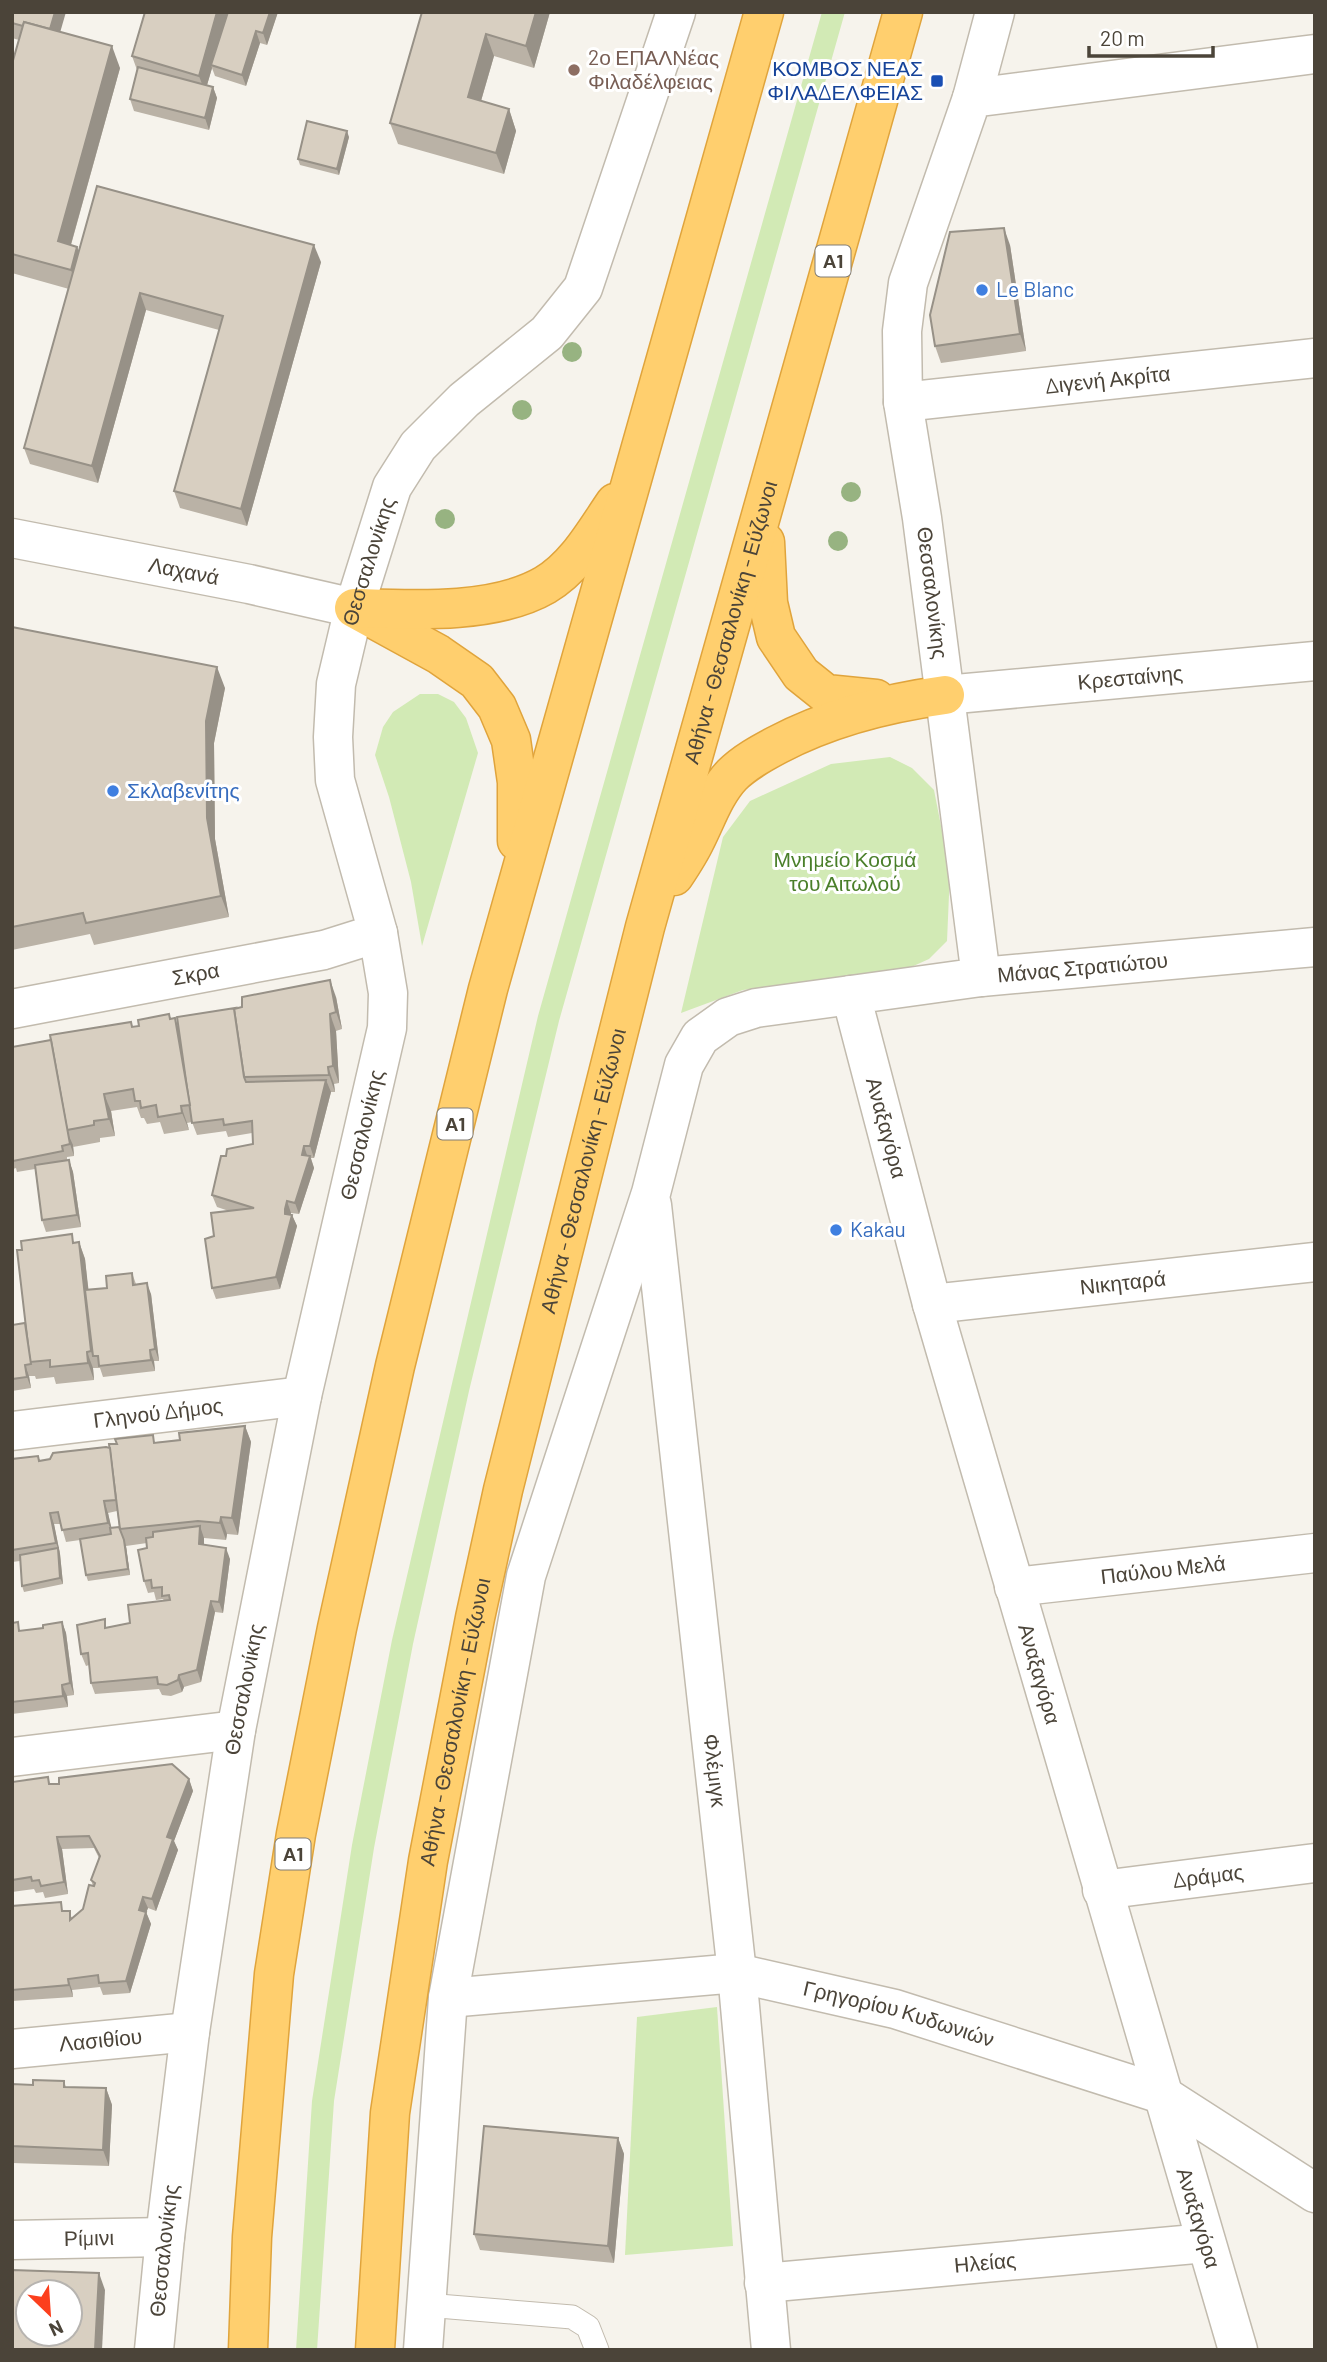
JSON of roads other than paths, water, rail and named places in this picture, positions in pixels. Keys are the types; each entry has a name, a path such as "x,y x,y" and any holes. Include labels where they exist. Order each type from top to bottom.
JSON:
{"highway":[{"name":"Α1","path":"248,2350 252,2237 274,1974 296,1834 337,1628 395,1366 488,989 764,12"},
{"name":"Αθήνα - Θεσσαλονίκη - Εύζωνοι","path":"375,2350 390,2113 428,1861 503,1490 645,927 903,12"},
{"path":"354,608 422,610 476,606 515,597 546,585 577,557 615,502 636,463"},
{"path":"763,509 768,603 776,638 801,674 826,694 896,702"},
{"path":"354,608 438,654 477,681 497,707 511,740 517,782 518,883"},
{"path":"645,927 695,841 711,805 732,775 757,755 839,718 896,702 945,695"}],"street":[{"name":"Θεσσαλονίκης","path":"154,2350 164,2237 190,2032 236,1730 302,1396 387,1028 388,993 379,933 335,780 333,737 336,684 354,608 392,487 418,446 464,400 547,333 583,288 676,12"},
{"name":"Θεσσαλονίκης","path":"981,977 922,518 903,402 902,331 908,282 972,98 995,12"},
{"path":"972,98 1315,54"},
{"name":"Διγενή Ακρίτα","path":"903,402 1315,358"},
{"name":"Λαχανά","path":"12,538 249,584 354,608"},
{"name":"Κρεσταίνης","path":"945,695 1315,661"},
{"name":"Σκρα","path":"12,1009 324,950 379,933"},
{"name":"Μάνας Στρατιώτου","path":"851,995 981,977 1315,947"},
{"path":"423,2350 448,1998 526,1576 651,1193 684,1065 700,1037 728,1017 756,1008 851,995"},
{"name":"Αναξαγόρα","path":"851,995 932,1304 1238,2350"},
{"name":"Φλέμιγκ","path":"651,1193 737,1973 771,2350"},
{"name":"Νικηταρά","path":"932,1304 1315,1262"},
{"name":"Γληνού Δήμος","path":"12,1431 302,1396"},
{"name":"Παύλου Μελά","path":"1014,1587 1315,1553"},
{"path":"12,1757 236,1730"},
{"name":"Δράμας","path":"1102,1890 1315,1863"},
{"name":"Γρηγορίου Κυδωνιών","path":"448,1998 737,1973 895,2009 1161,2094 1315,2193"},
{"name":"Λασιθίου","path":"12,2049 190,2032"},
{"name":"Ρίμινι","path":"12,2239 164,2237"},
{"name":"Ηλείας","path":"764,2283 1206,2243"}],"lane":[{"path":"426,2305 572,2317 588,2327 597,2350"}],"place":[{"name":"2ο ΕΠΑΛΝέας Φιλαδέλφειας","path":"574,70"},
{"name":"ΚΟΜΒΟΣ ΝΕΑΣ ΦΙΛΑΔΕΛΦΕΙΑΣ","path":"937,81"},
{"name":"Le Blanc","path":"982,290"},
{"name":"Σκλαβενίτης","path":"113,791"},
{"name":"Kakau","path":"836,1230"}],"park label":[{"name":"Μνημείο Κοσμά του Αιτωλού","path":"845,872"}]}
